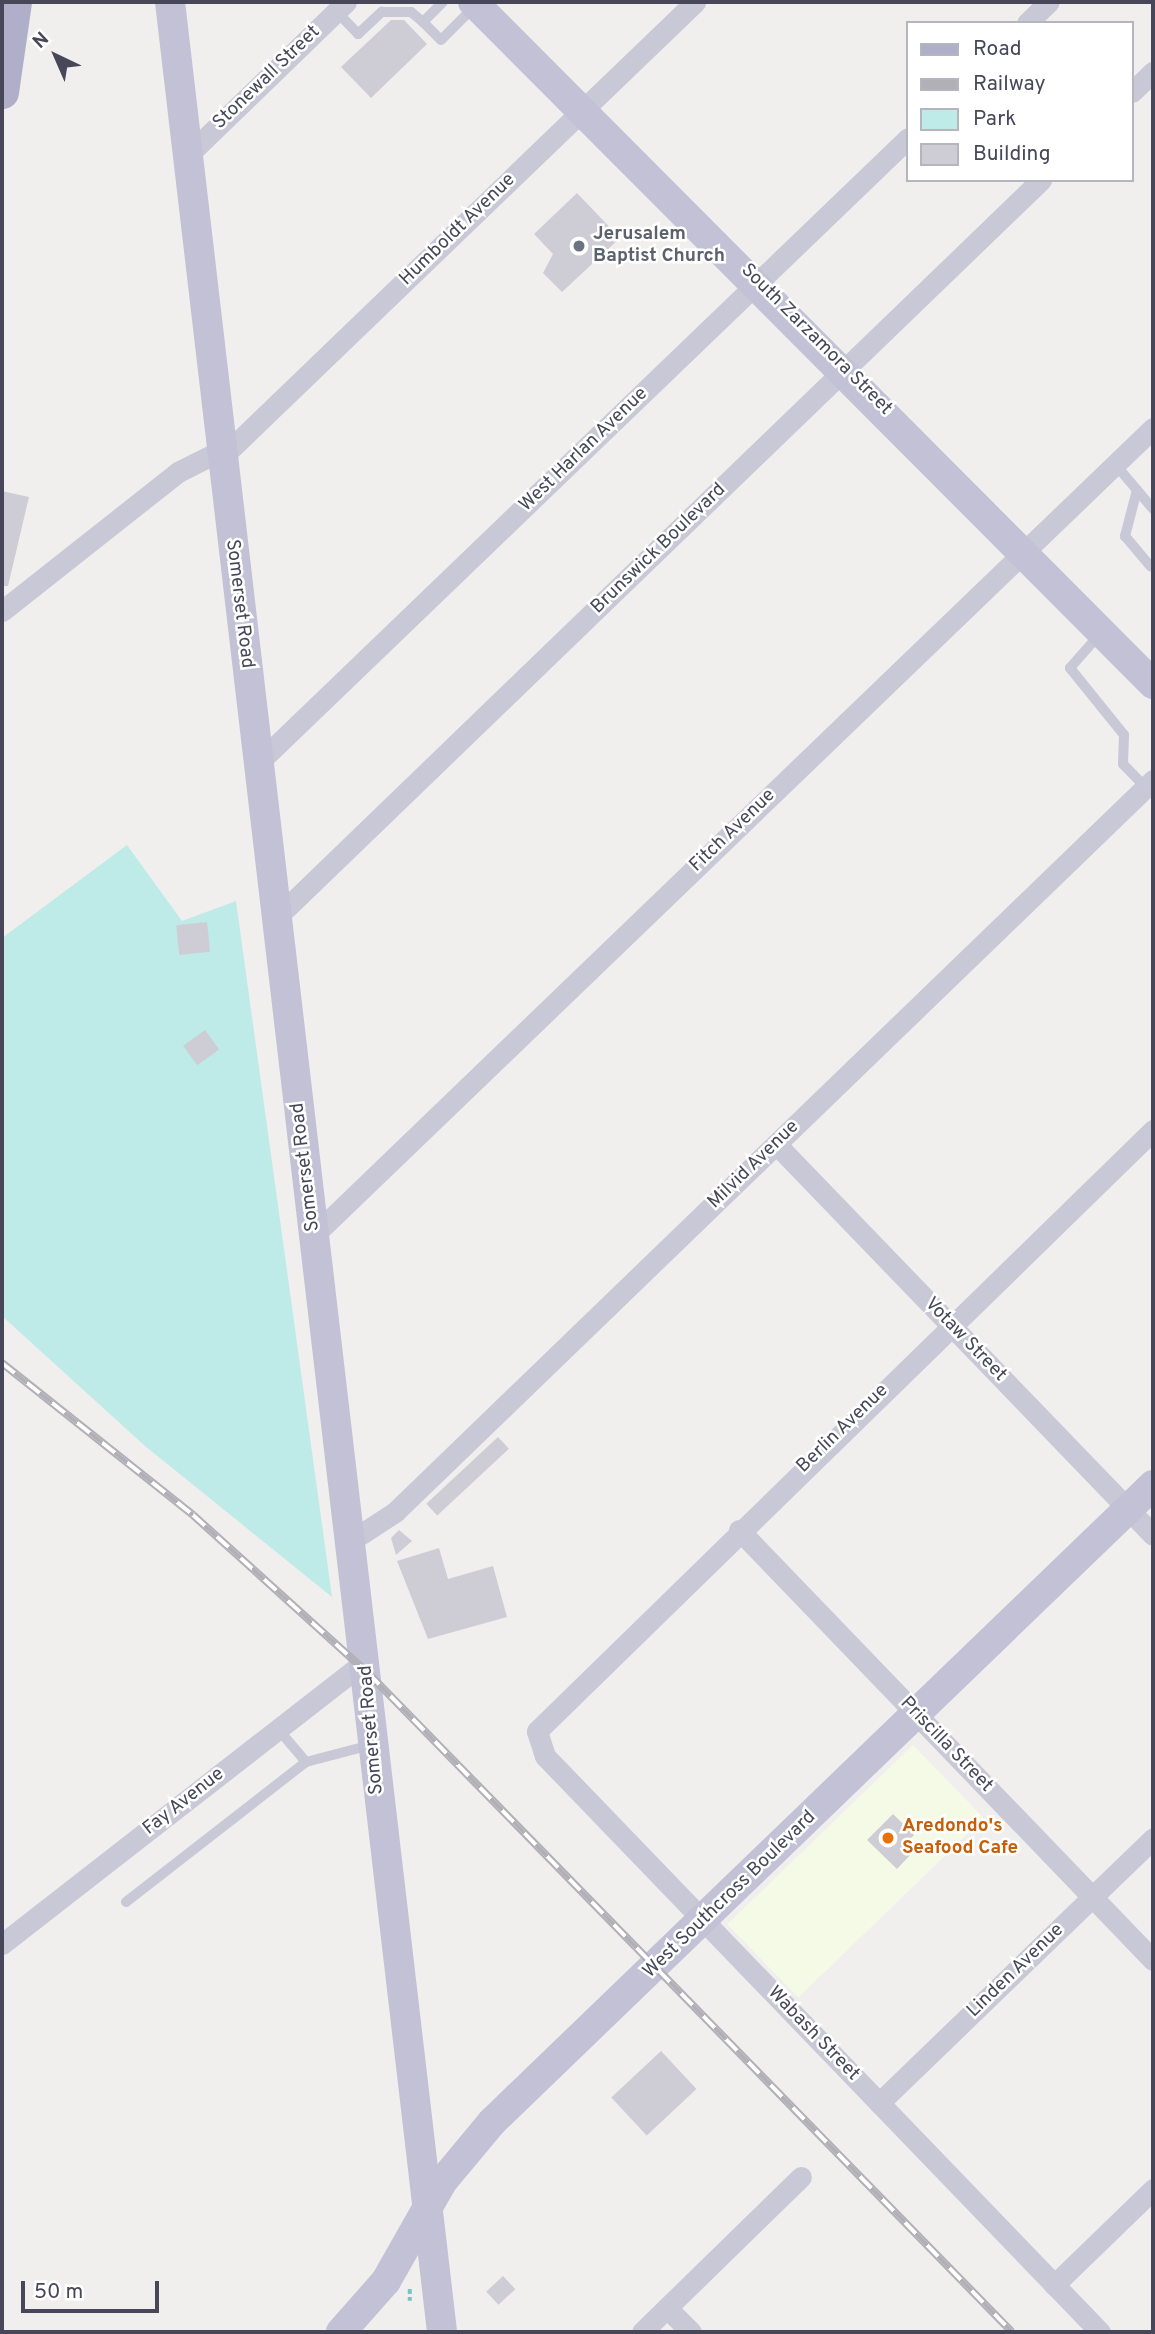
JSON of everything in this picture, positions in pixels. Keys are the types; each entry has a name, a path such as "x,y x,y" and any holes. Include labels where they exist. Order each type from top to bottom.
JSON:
{"main road":[{"path":"2,92 15,2"},
{"name":"Somerset Road","path":"170,2 349,1542 367,1660 374,1744 442,2332"},
{"name":"South Zarzamora Street","path":"475,3 1026,550 1153,684"},
{"name":"West Southcross Boulevard","path":"341,2332 386,2281 427,2206 492,2122 705,1922 1153,1486"}],"street":[{"name":"Humboldt Avenue","path":"2,611 178,472 221,455 695,2"},
{"path":"1029,21 1049,2"},
{"name":"Stonewall Street","path":"188,155 341,6"},
{"path":"1134,90 1153,72"},
{"name":"West Harlan Avenue","path":"259,762 906,140"},
{"name":"Brunswick Boulevard","path":"277,917 1039,182"},
{"name":"Fitch Avenue","path":"314,1235 1153,428"},
{"name":"Milvid Avenue","path":"349,1542 395,1512 1148,790"},
{"name":"Berlin Avenue","path":"537,1731 739,1530 1153,1130"},
{"name":"Votaw Street","path":"776,1144 1153,1535"},
{"name":"Priscilla Street","path":"739,1530 1153,1960"},
{"name":"Fay Avenue","path":"2,1944 367,1660"},
{"name":"Wabash Street","path":"537,1731 545,1756 1100,2332"},
{"name":"Linden Avenue","path":"879,2104 1153,1838"},
{"path":"642,2332 802,2177"},
{"path":"1054,2285 1153,2189"},
{"path":"667,2308 691,2332"}],"lane":[{"path":"423,22 443,2"},
{"path":"341,6 358,34 382,12 411,12 441,40 475,3"},
{"path":"1115,464 1153,509"},
{"path":"1137,490 1125,536 1151,567"},
{"path":"1103,631 1070,668 1124,734 1123,764 1148,790"},
{"path":"278,1728 306,1762"},
{"path":"126,1902 306,1762 374,1744"}],"shaded area":[{"path":"913,1745 984,1818 798,1998 727,1924"}],"green space":[{"path":"127,845 182,921 236,901 332,1597 145,1446 2,1316 2,938"}],"building":[{"path":"391,20 404,20 427,44 371,98 341,67"},
{"name":"Jerusalem Baptist Church","path":"577,193 620,238 562,292 543,273 553,254 534,234"},
{"path":"2,491 29,497 8,586 2,586"},
{"path":"207,922 210,952 179,955 176,925"},
{"path":"205,1030 219,1049 197,1065 183,1046"},
{"path":"498,1437 509,1449 437,1516 426,1504"},
{"path":"399,1530 412,1541 396,1555 391,1538"},
{"path":"439,1548 448,1579 493,1566 507,1617 428,1639 397,1561"},
{"path":"893,1814 914,1835 906,1843 914,1851 897,1869 867,1840"},
{"path":"661,2051 696,2089 647,2135 611,2097"},
{"path":"503,2276 515,2289 498,2305 486,2292"}],"railway":[{"path":"2,1363 193,1515 368,1673 1012,2332"}],"place":[{"name":"Jerusalem Baptist Church","path":"579,246"},
{"name":"Aredondo's Seafood Cafe","path":"888,1838"}]}
